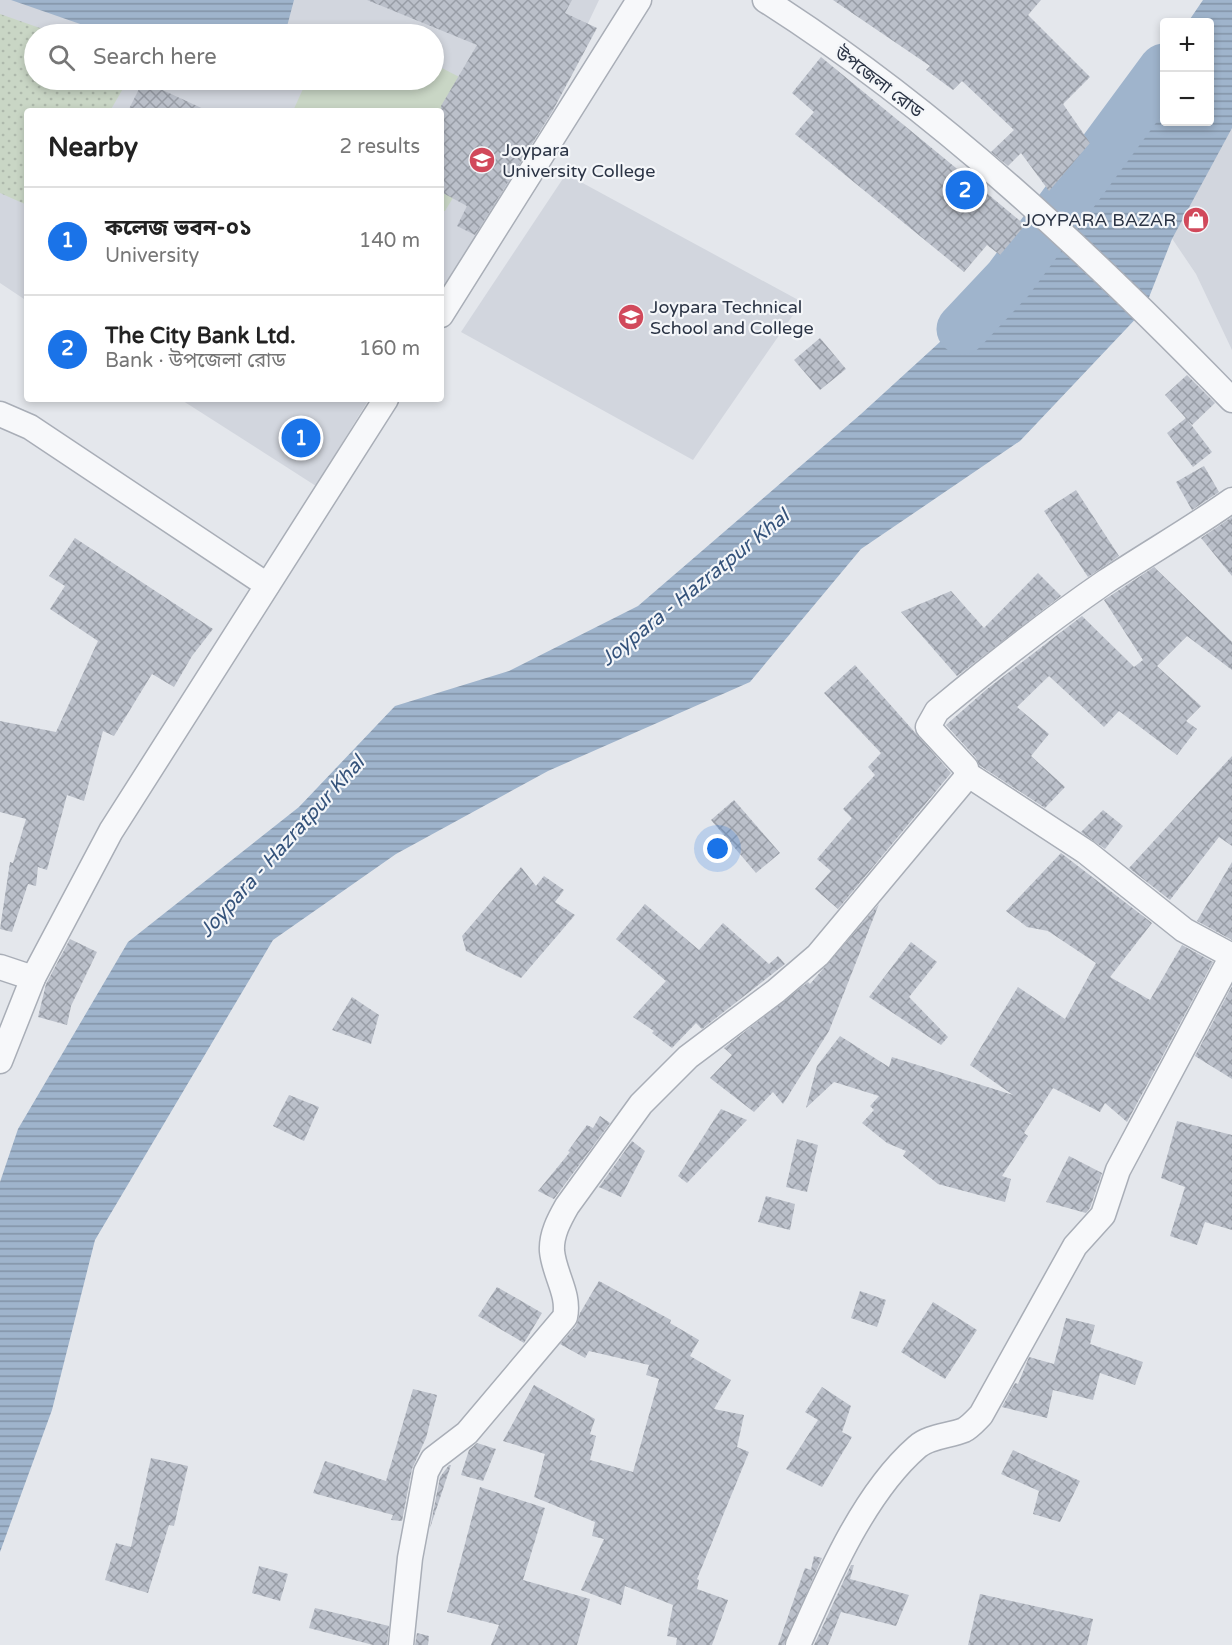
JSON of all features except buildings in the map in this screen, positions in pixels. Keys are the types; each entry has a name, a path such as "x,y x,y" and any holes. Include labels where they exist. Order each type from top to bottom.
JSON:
{"street":[{"path":"444,310 639,0"},
{"name":"উপজেলা রোড","path":"765,0 875,77 988,168 1171,337 1232,400"},
{"path":"0,1061 33,978 111,831 384,402"},
{"path":"0,414 30,427 267,585"},
{"path":"798,1645 834,1566 863,1515 901,1461 920,1444 966,1429 981,1415 1075,1246 1103,1215 1118,1170 1232,956 1184,930 1086,852 967,774 966,768 930,732 928,722 937,711 1038,630 1106,582 1180,536 1232,500"},
{"path":"401,1645 410,1558 426,1472 433,1459 467,1433 565,1317 566,1299 552,1250 557,1224 567,1206 641,1104 688,1057 776,992 818,955 967,774"},
{"path":"0,967 33,978"}],"shaded area":[{"name":"Joypara University College","path":"0,0 599,0 500,209 444,286 444,108 24,108 24,299 0,283"},
{"name":"JOYPARA BAZAR","path":"1232,92 1232,350 1196,274 1146,200 1205,126 1214,126 1214,115"},
{"name":"Joypara Technical School and College","path":"566,174 802,302 693,460 461,332"},
{"path":"185,402 367,402 316,486"}],"green space":[{"path":"0,14 28,24 24,24 24,90 122,90 112,108 24,108 24,204 0,193"},
{"path":"444,69 510,103 445,211 444,108 294,108 302,90 444,90"}],"water":[{"path":"11,0 294,0 288,24 80,24"},
{"path":"1203,0 1232,0 1232,128 1172,239 1144,310 1020,441 861,549 750,682 548,771 396,854 273,940 95,1240 52,1410 0,1552 0,1182 18,1129 128,942 299,807 395,706 509,671 638,606 861,414 1009,279 1116,135 1160,66 1160,126 1214,126 1214,18 1191,18"}],"waterway":[{"name":"Joypara - Hazratpur Khal","path":"962,329 1009,279 1162,72"}],"place":[{"name":"Joypara University College","path":"482,160"},
{"name":"The City Bank Ltd.","path":"965,190"},
{"name":"JOYPARA BAZAR","path":"1196,220"},
{"name":"Joypara Technical School and College","path":"631,317"},
{"name":"কলেজ ভবন-০১","path":"301,438"}]}
